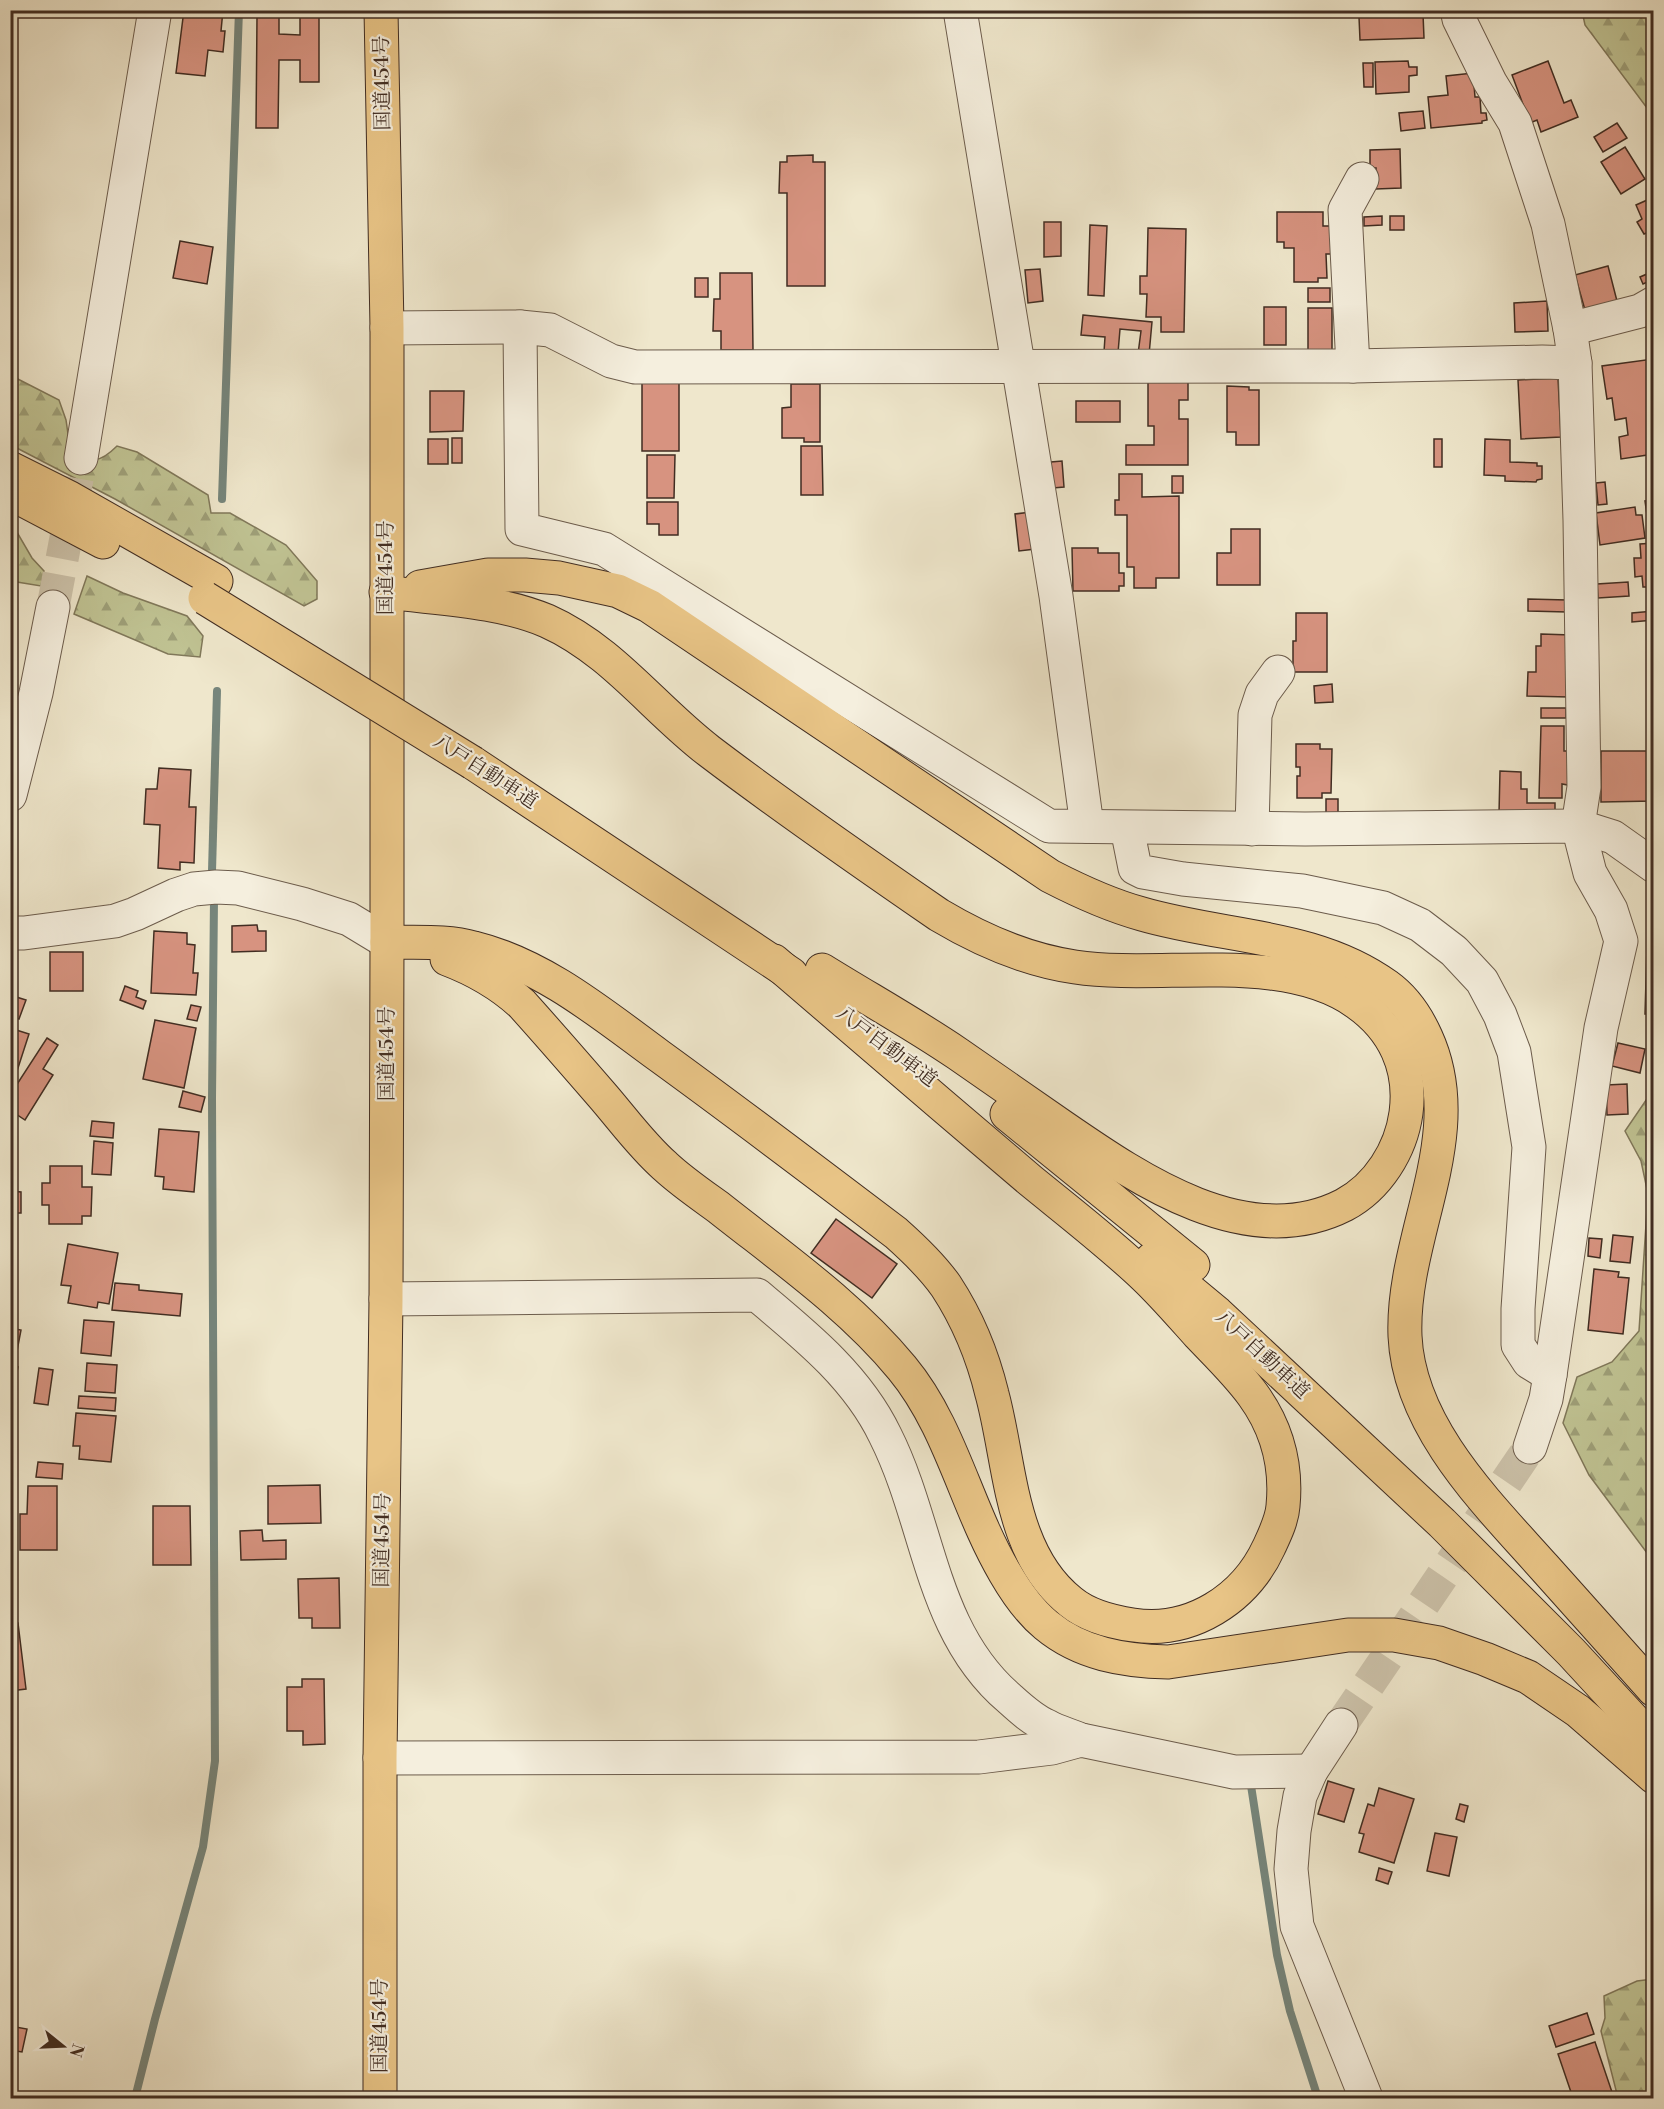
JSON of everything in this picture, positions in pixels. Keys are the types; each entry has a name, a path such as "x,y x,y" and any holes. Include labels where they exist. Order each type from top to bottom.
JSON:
{"highway":[{"name":"国道454号","path":"380,2098 380,1758 386,1299 387,942 387,328 381,10"},
{"name":"八戸自動車道","path":"10,468 70,498 210,589 822,970 1043,1141 1205,1275 1456,1507 1586,1637 1653,1709"},
{"name":"八戸自動車道","path":"10,494 210,589"},
{"path":"386,592 488,575 525,575 569,580 618,591 649,606 1050,876 1080,891 1142,914 1315,950 1367,973 1389,988 1408,1005 1422,1026 1437,1066 1443,1101 1441,1133 1410,1277 1406,1307 1407,1359 1414,1383 1436,1431 1454,1461 1485,1500 1653,1690"},
{"path":"386,592 514,610 547,621 579,639 605,657 708,750 939,915 995,945 1022,955 1075,968 1278,974 1307,979 1354,1000 1388,1031 1399,1051 1406,1073 1408,1098 1405,1122 1398,1144 1386,1166 1371,1185 1346,1204 1308,1219 1257,1220 1227,1214 1162,1190 1124,1169 954,1052 822,970"},
{"name":"八戸自動車道","path":"476,753 774,962 1007,1138 1217,1313 1442,1523 1570,1652 1653,1742"},
{"path":"387,942 448,943 474,947 529,969 560,987 602,1014 685,1074 896,1233 921,1256 946,1287 965,1321 981,1358 992,1393 1015,1503 1032,1553 1043,1572 1074,1604 1103,1618 1142,1627 1166,1626 1190,1621 1231,1598 1249,1580 1264,1558 1276,1533 1283,1509 1284,1477 1280,1449 1269,1422 1253,1395 1144,1276 774,962"},
{"path":"387,942 467,967 505,988 522,1004 664,1166 813,1283 886,1349 920,1393 934,1417 987,1539 1014,1587 1045,1624 1065,1639 1088,1650 1140,1662 1168,1662 1348,1635 1394,1635 1439,1643 1528,1677 1578,1711 1653,1777"}],"street":[{"path":"81,458 155,10"},
{"path":"960,10 1056,596 1087,826"},
{"path":"1457,10 1459,19 1490,82 1515,123 1548,224 1570,329 1575,363 1584,787 1578,826 1590,873 1611,910 1621,941 1601,1028 1546,1399 1530,1447"},
{"path":"1353,366 1345,210 1362,178"},
{"path":"1570,329 1640,311 1653,303"},
{"path":"387,328 519,327 550,330 611,362 635,367 1353,366 1575,363"},
{"path":"519,327 522,529 604,549 1049,826 1252,829 1578,826 1613,837 1653,866"},
{"path":"10,795 36,693 53,607"},
{"path":"1252,829 1255,715 1262,694 1278,672"},
{"path":"1128,828 1135,868 1143,872 1183,879 1302,891 1383,908 1420,925 1454,951 1482,981 1500,1015 1515,1052 1529,1147 1518,1309 1518,1345 1529,1362 1550,1375"},
{"path":"10,933 115,921 176,895 194,889 216,887 238,888 302,904 349,919 387,942"},
{"path":"386,1299 757,1295 820,1348 862,1397 885,1434 901,1471 940,1595 957,1634 976,1665 998,1689 1046,1726 1081,1740 1234,1772 1311,1771"},
{"path":"1341,1725 1311,1771 1300,1796 1291,1869 1297,1926 1366,2098"},
{"path":"380,1758 979,1756 1052,1748 1081,1740"}],"green space":[{"path":"1582,11 1653,11 1653,116 1585,25"},
{"path":"10,375 59,400 66,420 70,448 94,459 104,457 117,446 137,452 208,495 211,513 230,513 286,545 317,581 317,599 304,606 115,499 11,445"},
{"path":"11,525 32,558 44,571 41,586 11,581"},
{"path":"87,576 123,593 187,616 203,636 200,657 168,654 74,614"},
{"path":"1653,1090 1653,1556 1647,1553 1589,1475 1563,1423 1577,1377 1612,1362 1639,1331 1648,1194 1641,1161 1625,1131"},
{"path":"1653,1979 1653,2098 1618,2098 1601,2031 1605,2018 1604,1996 1637,1981"}],"building":[{"path":"184,10 223,10 221,31 225,31 223,52 208,50 205,76 176,73"},
{"path":"300,10 319,10 319,82 300,82 300,60 279,60 278,128 256,128 257,17 279,17 279,34 300,35"},
{"path":"1423,14 1424,38 1360,40 1359,17"},
{"path":"1408,61 1409,67 1417,67 1417,75 1409,76 1409,92 1376,94 1375,62"},
{"path":"1548,61 1564,103 1571,100 1578,117 1541,132 1537,120 1530,123 1512,75"},
{"path":"1363,63 1373,63 1373,87 1364,87"},
{"path":"1473,73 1475,97 1480,97 1481,113 1486,113 1487,120 1482,123 1431,128 1428,97 1448,95 1446,76"},
{"path":"1423,111 1425,128 1401,131 1399,113"},
{"path":"1617,123 1627,138 1603,152 1594,137"},
{"path":"1625,147 1645,179 1621,194 1601,162"},
{"path":"1400,149 1401,188 1376,189 1376,168 1370,168 1370,150"},
{"path":"813,155 813,162 825,162 825,286 787,286 787,193 779,193 780,162 787,162 787,156"},
{"path":"1654,197 1654,242 1649,232 1644,234 1637,222 1642,219 1636,205"},
{"path":"1277,212 1323,212 1323,226 1332,226 1332,254 1326,254 1327,278 1318,278 1318,282 1294,282 1294,248 1284,248 1284,242 1277,242"},
{"path":"1382,216 1382,225 1364,226 1364,217"},
{"path":"1390,216 1404,216 1404,230 1390,230"},
{"path":"1044,222 1061,222 1061,256 1044,257"},
{"path":"1090,225 1107,226 1104,296 1088,295"},
{"path":"1148,228 1186,229 1184,332 1161,332 1161,317 1146,317 1147,294 1140,294 1140,276 1147,276"},
{"path":"180,241 213,247 207,284 173,278"},
{"path":"1608,266 1617,301 1585,310 1575,275"},
{"path":"1040,269 1043,301 1028,303 1025,270"},
{"path":"1654,271 1654,279 1643,284 1640,277"},
{"path":"720,273 752,273 753,350 721,350 721,331 713,331 714,299 720,299"},
{"path":"695,278 708,278 708,297 695,297"},
{"path":"1308,288 1330,288 1330,302 1308,302"},
{"path":"1547,301 1548,331 1515,332 1514,303"},
{"path":"1264,307 1286,307 1286,345 1264,345"},
{"path":"1308,308 1332,308 1332,350 1308,350"},
{"path":"1083,315 1152,322 1149,355 1138,354 1141,331 1120,329 1118,353 1104,352 1105,337 1081,335"},
{"path":"1653,359 1654,454 1621,459 1619,437 1628,435 1626,418 1615,420 1612,398 1607,399 1602,366"},
{"path":"1148,374 1188,374 1188,400 1179,400 1179,419 1188,419 1188,465 1126,465 1126,445 1154,445 1154,426 1148,426"},
{"path":"1558,378 1561,437 1521,439 1518,380"},
{"path":"642,382 679,382 679,451 642,451"},
{"path":"791,384 820,384 820,442 804,442 804,438 782,438 782,408 791,407"},
{"path":"1227,386 1259,390 1259,445 1236,445 1236,432 1227,432"},
{"path":"430,391 464,391 463,431 430,432"},
{"path":"1076,401 1120,401 1120,422 1076,422"},
{"path":"452,438 462,438 462,463 452,463"},
{"path":"428,439 448,439 448,464 428,464"},
{"path":"1434,439 1442,439 1442,467 1434,467"},
{"path":"1485,439 1510,440 1510,462 1537,463 1537,466 1542,466 1542,479 1536,482 1505,481 1505,476 1484,475"},
{"path":"801,446 822,446 823,495 801,495"},
{"path":"647,455 675,455 674,498 647,498"},
{"path":"1062,461 1064,487 1053,488 1051,462"},
{"path":"1119,474 1142,474 1142,497 1179,496 1179,578 1156,578 1156,588 1134,588 1134,567 1127,567 1127,515 1115,515 1115,500 1119,500"},
{"path":"1172,476 1183,476 1183,493 1172,493"},
{"path":"1605,482 1607,504 1598,505 1596,483"},
{"path":"1654,500 1654,535 1650,536 1645,501"},
{"path":"647,502 678,502 678,535 659,535 659,524 647,524"},
{"path":"1635,507 1636,515 1642,515 1645,538 1600,545 1596,513"},
{"path":"1031,512 1035,549 1019,551 1015,514"},
{"path":"1231,529 1260,529 1260,585 1217,585 1217,553 1231,553"},
{"path":"1654,543 1654,587 1643,587 1642,576 1635,577 1634,558 1641,558 1640,544"},
{"path":"1072,548 1098,548 1098,553 1119,553 1119,573 1124,573 1124,586 1119,586 1119,591 1073,591"},
{"path":"1628,582 1629,596 1598,598 1597,584"},
{"path":"1528,599 1567,600 1567,612 1528,611"},
{"path":"1654,611 1654,620 1632,622 1632,613"},
{"path":"1296,613 1327,613 1327,672 1293,672"},
{"path":"1541,634 1571,635 1569,697 1527,696 1528,672 1536,672 1536,646 1541,646"},
{"path":"1332,684 1333,702 1315,703 1314,686"},
{"path":"1541,708 1566,708 1566,718 1541,718"},
{"path":"1541,726 1564,726 1564,751 1569,751 1568,785 1562,784 1562,798 1539,798"},
{"path":"1296,744 1320,744 1320,749 1332,749 1331,793 1322,793 1322,798 1297,798 1297,776 1300,776 1300,767 1296,767"},
{"path":"1601,751 1654,751 1654,801 1601,802"},
{"path":"159,768 191,770 189,807 196,807 194,863 180,862 180,870 158,868 160,825 144,824 146,789 157,789"},
{"path":"1500,771 1521,772 1521,789 1527,789 1527,803 1555,803 1555,816 1499,814"},
{"path":"1326,799 1338,799 1338,813 1326,813"},
{"path":"257,925 258,931 266,931 266,951 232,952 232,926"},
{"path":"154,931 187,933 187,944 195,945 193,973 198,973 196,995 151,993"},
{"path":"1647,947 1654,947 1654,1014 1645,1014"},
{"path":"50,952 83,952 83,991 50,991"},
{"path":"125,986 138,991 136,997 146,1001 143,1009 120,1000"},
{"path":"10,995 26,1000 19,1019 10,1016"},
{"path":"191,1005 201,1007 197,1021 187,1019"},
{"path":"155,1020 196,1028 184,1088 143,1079"},
{"path":"10,1028 29,1034 17,1071 10,1069"},
{"path":"47,1038 58,1045 43,1069 53,1075 25,1120 10,1110 10,1095"},
{"path":"1618,1043 1645,1049 1640,1073 1612,1066"},
{"path":"1627,1084 1628,1114 1607,1115 1606,1085"},
{"path":"183,1091 205,1097 201,1112 179,1107"},
{"path":"92,1121 114,1123 113,1138 90,1136"},
{"path":"159,1129 199,1132 194,1192 163,1189 164,1177 155,1176"},
{"path":"94,1141 113,1143 111,1175 92,1174"},
{"path":"50,1166 82,1166 82,1187 92,1187 91,1216 82,1216 82,1224 49,1224 49,1205 42,1205 42,1183 50,1183"},
{"path":"10,1191 21,1192 21,1213 10,1213"},
{"path":"836,1219 897,1264 872,1298 811,1253"},
{"path":"1613,1235 1633,1237 1630,1263 1610,1261"},
{"path":"1589,1238 1602,1239 1600,1258 1588,1256"},
{"path":"68,1244 118,1253 109,1304 98,1302 97,1308 68,1303 71,1286 61,1285"},
{"path":"1594,1269 1619,1272 1618,1277 1629,1278 1623,1334 1588,1330"},
{"path":"115,1283 139,1285 139,1290 182,1294 180,1316 112,1310"},
{"path":"84,1320 114,1322 111,1356 81,1353"},
{"path":"10,1328 21,1330 17,1351 10,1350"},
{"path":"87,1363 117,1365 115,1393 85,1391"},
{"path":"10,1366 18,1367 10,1408"},
{"path":"39,1368 53,1370 48,1405 34,1403"},
{"path":"79,1396 116,1398 115,1411 78,1408"},
{"path":"76,1413 116,1416 111,1462 79,1459 80,1446 73,1446"},
{"path":"38,1462 63,1464 62,1479 36,1477"},
{"path":"320,1485 321,1523 268,1524 268,1486"},
{"path":"28,1486 57,1486 57,1550 20,1550 20,1514 27,1514"},
{"path":"153,1506 190,1506 191,1565 153,1565"},
{"path":"262,1530 263,1541 286,1540 286,1559 241,1560 240,1531"},
{"path":"339,1578 340,1628 312,1628 312,1618 299,1618 298,1579"},
{"path":"18,1623 26,1689 10,1691 10,1624"},
{"path":"302,1679 324,1679 325,1744 303,1745 303,1731 287,1731 287,1687 302,1687"},
{"path":"1328,1781 1354,1789 1344,1822 1318,1814"},
{"path":"1379,1788 1414,1799 1394,1863 1359,1852 1364,1834 1359,1833 1368,1804 1374,1806"},
{"path":"1460,1804 1468,1806 1464,1822 1456,1819"},
{"path":"1435,1833 1457,1837 1449,1876 1427,1871"},
{"path":"1379,1868 1392,1872 1388,1884 1376,1880"},
{"path":"1587,2013 1594,2034 1556,2047 1549,2026"},
{"path":"10,2026 27,2029 22,2052 10,2050"},
{"path":"1595,2042 1614,2098 1573,2098 1558,2054"},
{"path":"53,2093 81,2098 52,2098"},
{"path":"253,2094 291,2094 291,2098 253,2098"}],"waterway":[{"path":"222,499 239,10"},
{"path":"212,871 217,691"},
{"path":"135,2098 203,1847 215,1761 212,1099 214,899"},
{"path":"1250,1779 1277,1955 1290,2011 1318,2098"}],"tunnel":[{"path":"53,607 81,458"},
{"path":"1341,1725 1530,1447"}]}
